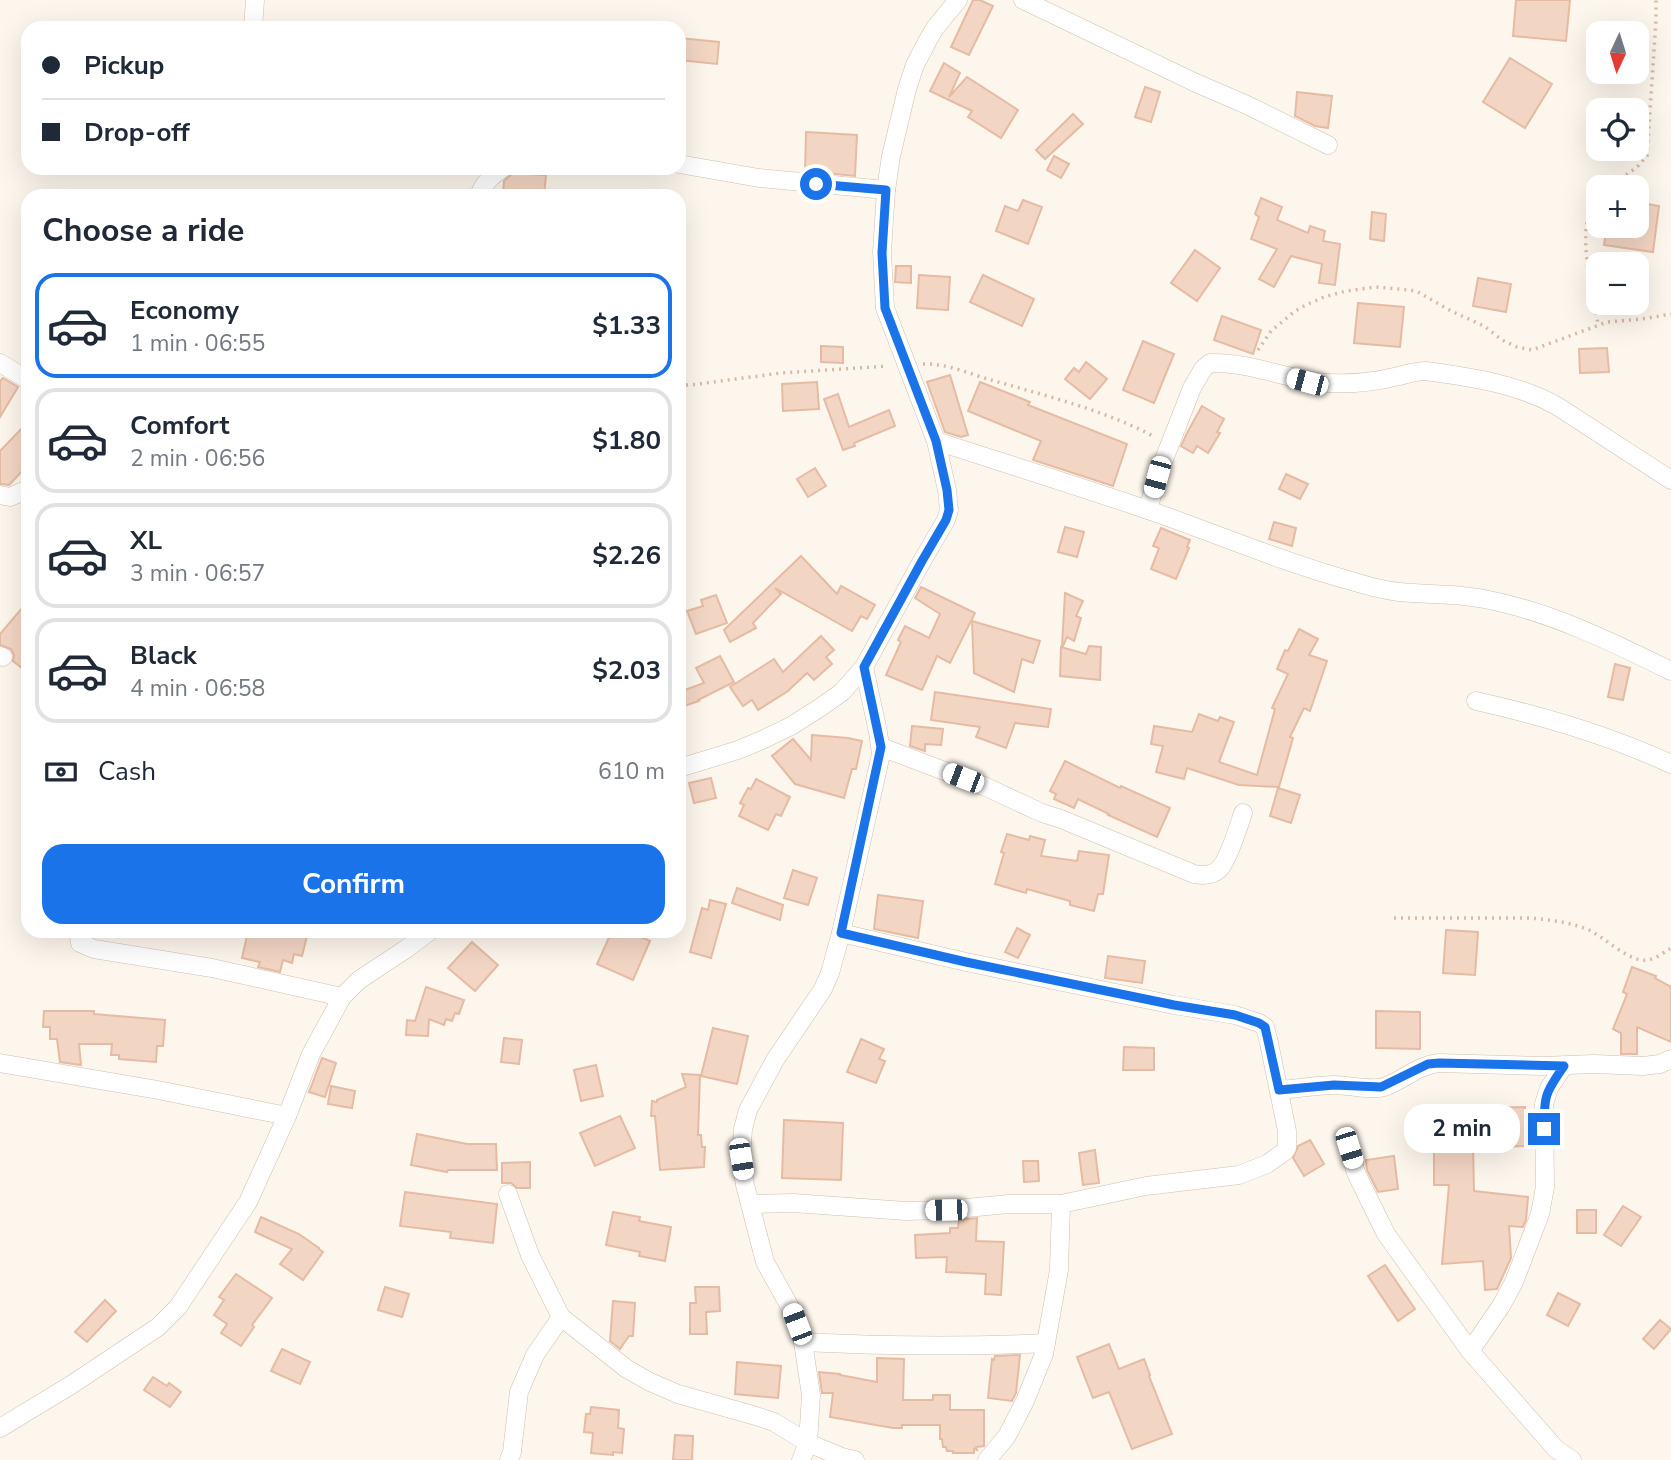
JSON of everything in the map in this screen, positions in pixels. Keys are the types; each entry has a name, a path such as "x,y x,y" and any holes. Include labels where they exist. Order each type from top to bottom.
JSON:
{"street":[{"path":"254,21 255,0"},
{"path":"686,766 738,750 791,726 842,692 864,667 946,520 949,510 947,490 936,441 885,308 882,253 886,190 907,89 915,65 936,28 958,0"},
{"path":"1023,0 1328,145"},
{"path":"686,165 759,178 886,190"},
{"path":"483,189 493,175"},
{"path":"1148,510 1157,477 1192,388 1203,369 1214,362 1249,367 1307,382 1353,383 1426,371 1513,387 1557,406 1671,480"},
{"path":"0,363 21,376"},
{"path":"936,441 1148,510 1277,558 1355,582 1398,592 1465,595 1522,608 1618,646 1671,671"},
{"path":"0,495 10,497 21,492"},
{"path":"800,1460 808,1443 811,1395 803,1342 790,1307 765,1262 741,1159 745,1117 775,1060 822,989 830,973 841,933 881,747 864,667"},
{"path":"1476,701 1574,726 1639,749 1671,764"},
{"path":"881,747 984,786 1041,813 1202,876 1221,867 1243,813"},
{"path":"750,1204 793,1203 906,1211 1009,1204 1061,1204 1146,1186 1240,1175 1267,1164 1287,1148 1287,1131 1265,1027 1256,1021 966,962 841,933"},
{"path":"79,938 80,943 94,949 212,968 342,997"},
{"path":"0,1428 158,1327 178,1307 248,1202 287,1116 311,1054 342,997 359,980 421,938"},
{"path":"1279,1090 1334,1085 1381,1087 1428,1064 1439,1063 1643,1066 1660,1064 1671,1059"},
{"path":"0,1063 158,1090 287,1116"},
{"path":"1470,1351 1514,1282 1540,1214 1545,1187 1544,1104 1549,1088 1564,1066"},
{"path":"1349,1148 1356,1173 1386,1234 1470,1351 1556,1449 1572,1460"},
{"path":"508,1194 530,1255 561,1317 627,1369 678,1394 774,1422 808,1443 855,1460"},
{"path":"987,1460 1007,1436 1044,1354 1059,1270 1061,1204"},
{"path":"509,1460 519,1392 535,1355 561,1317"},
{"path":"803,1342 925,1346 1046,1343"}],"path":[{"path":"1626,175 1647,156 1656,0"},
{"path":"1586,238 1585,250 1598,325"},
{"path":"1249,367 1265,338 1295,311 1324,297 1376,287 1418,292 1451,312 1484,326 1502,340 1523,349 1534,350 1617,320 1671,314"},
{"path":"686,385 781,373 929,363 1050,397 1130,424 1170,444"},
{"path":"1394,918 1551,920 1588,930 1638,960 1654,958 1671,948"}],"building":[{"path":"973,0 993,6 969,55 951,47"},
{"path":"1516,0 1570,0 1566,41 1513,36"},
{"path":"686,39 719,42 717,64 686,61"},
{"path":"1510,58 1552,84 1525,128 1483,102"},
{"path":"944,63 960,73 949,97 967,77 1018,110 1001,138 968,117 972,111 930,91"},
{"path":"1145,87 1160,92 1151,122 1135,117"},
{"path":"1297,92 1332,96 1328,128 1315,126 1295,116"},
{"path":"1073,114 1083,124 1045,159 1036,150"},
{"path":"806,132 857,135 855,176 805,171"},
{"path":"1054,156 1069,164 1061,178 1047,170"},
{"path":"511,175 546,175 545,189 503,189 504,181"},
{"path":"1261,198 1282,207 1277,220 1308,233 1310,226 1325,231 1323,241 1340,244 1335,285 1319,283 1322,264 1291,256 1274,287 1259,279 1277,249 1251,239 1259,217 1255,214"},
{"path":"1023,200 1042,207 1028,244 996,231 1005,206 1018,211"},
{"path":"1649,204 1659,206 1653,252 1604,245 1605,238 1649,238"},
{"path":"1372,212 1386,214 1384,241 1370,239"},
{"path":"1195,250 1220,268 1197,301 1171,283"},
{"path":"896,266 911,266 911,283 895,282"},
{"path":"919,275 950,277 948,310 917,308"},
{"path":"983,275 1034,299 1022,326 970,302"},
{"path":"1478,278 1511,284 1506,312 1473,306"},
{"path":"1358,303 1404,307 1400,347 1354,343"},
{"path":"1222,316 1261,330 1253,354 1214,340"},
{"path":"1143,341 1174,354 1154,403 1123,390"},
{"path":"821,346 843,347 843,363 821,362"},
{"path":"1607,348 1609,372 1580,373 1579,349"},
{"path":"1086,362 1107,379 1090,399 1065,379 1074,368 1079,372"},
{"path":"950,375 968,435 961,437 945,432 927,382"},
{"path":"3,378 18,387 0,417 0,381"},
{"path":"817,382 819,409 783,411 782,384"},
{"path":"980,382 1030,402 1028,405 1127,444 1113,486 1033,460 1041,441 968,411"},
{"path":"838,394 849,427 889,410 895,426 843,450 824,399"},
{"path":"1202,406 1224,419 1217,432 1220,433 1208,453 1197,446 1193,453 1181,446"},
{"path":"21,429 21,472 9,485 0,484 0,451"},
{"path":"815,468 826,486 808,497 797,479"},
{"path":"1286,474 1308,484 1300,499 1279,489"},
{"path":"1274,522 1296,528 1292,546 1269,539"},
{"path":"1065,527 1084,532 1077,557 1058,552"},
{"path":"1161,528 1190,540 1176,579 1151,569 1159,548 1153,546"},
{"path":"801,556 837,594 841,586 875,605 867,619 861,616 852,631 775,588 781,594 753,623 756,628 730,642 724,630"},
{"path":"921,587 975,613 950,663 937,656 922,690 886,675 905,626 929,638 940,614 915,598"},
{"path":"1065,593 1083,601 1076,616 1081,618 1074,641 1067,637 1062,646"},
{"path":"716,595 727,623 696,634 687,611 703,606 701,600"},
{"path":"21,609 21,667 13,661 11,649 0,645 0,634"},
{"path":"972,621 1040,641 1033,663 1022,659 1014,692 974,673"},
{"path":"1299,629 1318,639 1309,655 1327,661 1310,711 1304,708 1290,737 1293,738 1279,787 1239,785 1187,768 1184,779 1156,772 1163,746 1151,744 1154,726 1192,732 1199,714 1218,721 1220,717 1234,722 1219,762 1257,775 1275,709 1272,708 1288,674 1277,669 1285,650 1288,651"},
{"path":"821,636 834,650 826,657 832,664 814,680 807,673 788,691 758,710 752,700 743,706 730,687 774,659 783,672"},
{"path":"1089,646 1101,647 1100,680 1060,676 1061,647 1086,654"},
{"path":"720,656 734,682 686,705 686,689 704,683 696,668"},
{"path":"1615,664 1630,668 1623,700 1608,697"},
{"path":"935,692 1051,709 1048,727 1015,723 1006,748 976,737 980,727 931,720"},
{"path":"912,726 943,729 941,745 925,744 925,751 910,746"},
{"path":"812,735 862,741 856,769 852,769 844,798 795,784 772,756 793,739 811,760"},
{"path":"1065,761 1120,788 1121,786 1170,808 1157,837 1078,799 1074,808 1054,799 1056,794 1050,791"},
{"path":"711,778 716,798 694,803 689,783"},
{"path":"756,779 790,797 781,816 776,814 768,830 739,816 744,805 740,803"},
{"path":"1278,788 1300,795 1291,823 1270,816"},
{"path":"1007,834 1029,840 1030,836 1045,840 1041,856 1077,861 1079,851 1109,855 1103,894 1098,894 1094,911 1027,889 1026,893 995,884"},
{"path":"793,870 817,878 808,905 784,898"},
{"path":"737,888 783,905 780,920 732,903"},
{"path":"878,895 923,901 918,938 874,929"},
{"path":"710,900 726,904 711,958 690,952 702,908 708,910"},
{"path":"1017,928 1030,935 1018,958 1005,952"},
{"path":"1446,930 1478,932 1475,975 1443,973"},
{"path":"246,938 306,938 302,956 294,954 292,963 283,960 280,972 258,967 260,962 242,958"},
{"path":"609,938 643,938 650,941 633,980 597,964"},
{"path":"472,942 498,965 475,991 448,968"},
{"path":"1108,956 1145,961 1142,983 1105,978"},
{"path":"1632,967 1656,976 1655,978 1671,987 1671,1042 1637,1027 1637,1054 1621,1054 1621,1033 1613,1029 1627,994 1623,992"},
{"path":"426,987 464,1000 459,1014 455,1013 452,1021 446,1019 444,1025 429,1019 428,1036 406,1035 407,1020 415,1021"},
{"path":"44,1011 94,1011 94,1014 165,1020 163,1046 157,1046 156,1062 119,1059 119,1055 111,1055 112,1044 79,1044 81,1065 60,1062 57,1039 50,1039 50,1027 43,1027"},
{"path":"1376,1011 1420,1012 1420,1049 1376,1048"},
{"path":"713,1028 748,1036 737,1084 701,1076"},
{"path":"504,1038 522,1040 519,1064 501,1062"},
{"path":"861,1039 884,1049 879,1059 885,1061 876,1083 847,1072"},
{"path":"1124,1047 1154,1048 1154,1070 1123,1070"},
{"path":"322,1058 336,1063 325,1097 309,1092"},
{"path":"596,1065 603,1096 581,1101 574,1070"},
{"path":"682,1074 700,1075 698,1135 701,1135 702,1147 705,1147 704,1167 660,1170 655,1116 651,1116 652,1101 657,1102 686,1087"},
{"path":"331,1086 355,1091 352,1108 328,1104"},
{"path":"1525,1107 1526,1146 1487,1147 1486,1108"},
{"path":"620,1116 635,1148 595,1166 580,1133"},
{"path":"784,1120 843,1123 841,1180 782,1178"},
{"path":"417,1134 467,1144 496,1144 497,1170 447,1172 411,1165"},
{"path":"1310,1140 1324,1164 1304,1176 1293,1158 1298,1146"},
{"path":"1434,1144 1473,1144 1474,1191 1528,1197 1523,1227 1509,1226 1511,1258 1497,1289 1485,1290 1483,1261 1442,1264 1449,1185 1434,1185"},
{"path":"1095,1150 1099,1183 1083,1185 1079,1153"},
{"path":"1394,1156 1398,1189 1378,1192 1367,1170 1366,1160"},
{"path":"1023,1161 1038,1161 1039,1181 1024,1182"},
{"path":"530,1162 530,1188 517,1188 511,1183 502,1183 502,1163"},
{"path":"405,1192 497,1204 493,1243 450,1238 451,1232 400,1226"},
{"path":"1623,1206 1641,1217 1621,1246 1604,1235"},
{"path":"1577,1210 1596,1210 1596,1233 1577,1233"},
{"path":"613,1212 640,1217 639,1221 671,1227 665,1261 639,1256 640,1252 606,1245"},
{"path":"261,1217 299,1234 323,1252 303,1280 280,1264 292,1249 255,1232"},
{"path":"977,1218 976,1241 1004,1242 1001,1295 985,1294 986,1274 946,1272 947,1257 916,1258 915,1235 950,1233 950,1228 958,1228 959,1220"},
{"path":"1385,1265 1415,1309 1398,1321 1368,1276"},
{"path":"236,1274 272,1298 252,1325 254,1327 241,1346 221,1333 227,1324 214,1315 224,1300 219,1297"},
{"path":"385,1287 409,1294 402,1317 378,1310"},
{"path":"695,1287 719,1287 720,1311 706,1312 707,1334 690,1334 690,1303 696,1303"},
{"path":"1558,1293 1580,1304 1568,1326 1547,1315"},
{"path":"105,1300 116,1311 87,1342 75,1332"},
{"path":"613,1301 635,1303 633,1336 629,1336 620,1349 610,1341"},
{"path":"1660,1320 1671,1329 1654,1349 1643,1339"},
{"path":"1109,1344 1119,1369 1144,1359 1172,1434 1132,1449 1109,1392 1093,1398 1077,1357"},
{"path":"282,1349 310,1362 300,1384 271,1371"},
{"path":"1020,1355 1016,1393 1012,1401 988,1398 992,1359 994,1360 995,1356"},
{"path":"877,1358 904,1359 903,1400 933,1400 933,1395 950,1395 950,1410 984,1410 984,1446 976,1447 974,1453 953,1453 943,1447 940,1425 902,1425 902,1428 893,1428 830,1417 833,1393 822,1393 819,1372 877,1382"},
{"path":"737,1362 781,1366 778,1398 735,1394"},
{"path":"153,1377 167,1386 169,1383 181,1392 170,1407 144,1390"},
{"path":"591,1407 619,1410 618,1428 624,1429 622,1453 591,1453 593,1433 584,1432 586,1414 590,1414"},
{"path":"675,1435 693,1436 692,1460 673,1460"}],"route":[{"path":"816,184 886,190 882,253 885,308 936,441 949,510 946,520 864,667 881,747 880,761 841,933 966,962 1256,1021 1265,1027 1279,1090 1334,1085 1381,1087 1428,1064 1439,1063 1564,1066 1546,1095 1544,1129"}]}
